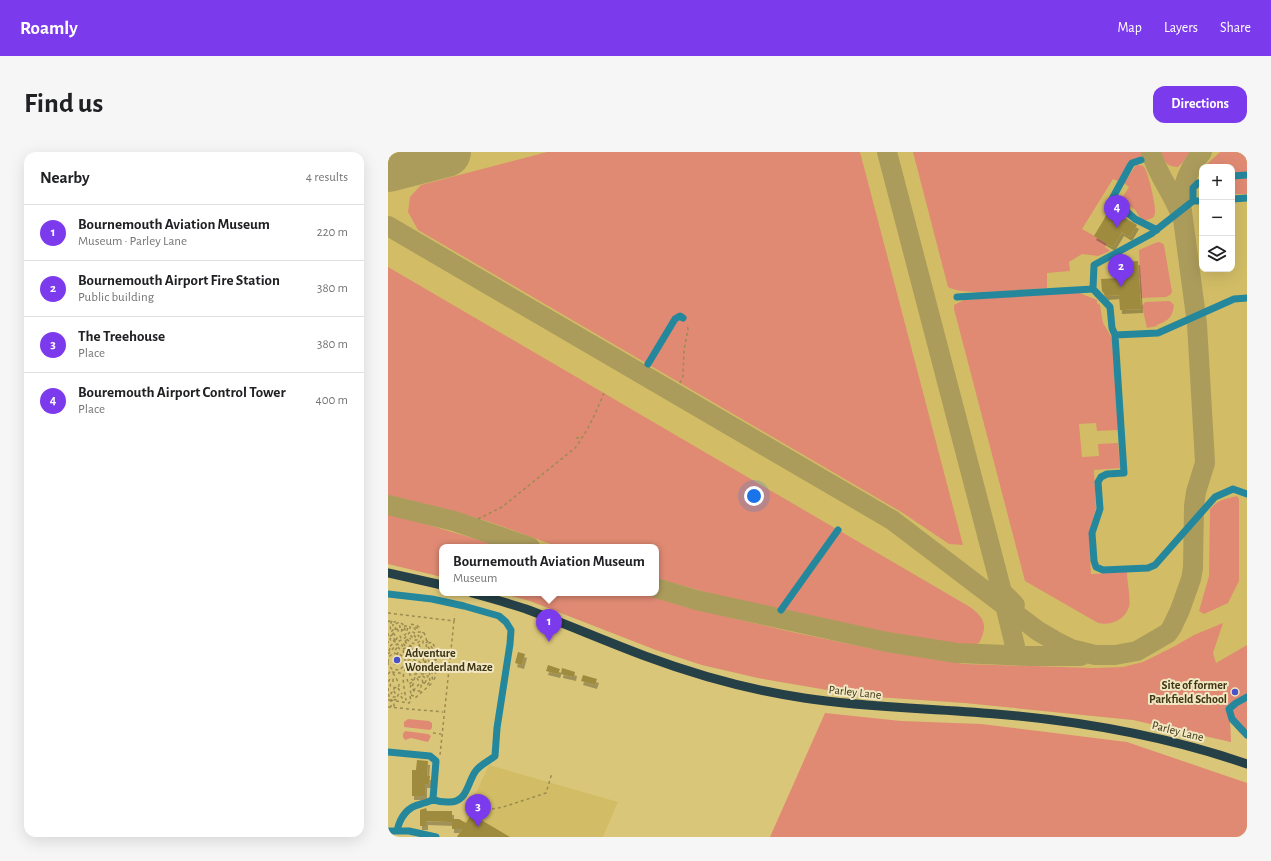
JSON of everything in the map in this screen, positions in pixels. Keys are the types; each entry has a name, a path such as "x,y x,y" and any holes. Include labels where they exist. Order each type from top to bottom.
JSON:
{"main road":[{"path":"388,573 439,584"},
{"name":"Parley Lane","path":"482,596 524,608 646,656 696,673 748,687 803,698 861,706 996,714 1077,723 1129,731 1218,754 1247,764"}],"street":[{"path":"1141,160 1132,163 1112,199 1135,219 1156,230"},
{"path":"1235,176 1247,175"},
{"path":"1193,201 1193,188 1199,183"},
{"path":"1235,199 1247,198"},
{"path":"1199,201 1193,201 1151,234 1094,265 1093,289 1110,307 1112,328 1115,335 1124,473 1107,474 1101,477 1098,482 1100,509 1092,533 1094,561 1096,567 1102,570 1148,568 1155,565 1215,496 1233,489 1247,494"},
{"path":"957,297 1093,289"},
{"path":"1115,335 1158,333 1234,299 1247,298"},
{"path":"648,364 675,319 680,316 683,318"},
{"path":"780,610 838,530"},
{"path":"388,594 432,599 499,616 506,622 511,630 497,728 495,756 476,770 461,798 457,801 438,801 433,799"},
{"path":"1247,697 1229,709 1232,719 1247,736"},
{"path":"388,752 435,758 433,799"},
{"path":"397,831 400,819 405,813 412,807 426,803 433,799"},
{"path":"388,831 409,831 436,837"}],"path":[{"path":"680,383 683,376 684,346 688,329 687,322 683,318"},
{"path":"478,519 502,507 575,448 583,437 604,393"},
{"path":"576,438 583,437"},
{"path":"388,613 454,621"},
{"path":"435,758 441,734 455,615"},
{"path":"388,622 396,622"},
{"path":"392,622 390,626 391,632 393,630 393,624"},
{"path":"389,651 389,647 395,642 393,640 391,641 391,635 400,629 403,624 399,622 396,624 400,629 406,634 403,636 403,634"},
{"path":"388,633 399,641 402,640 411,630 410,624 418,626 420,628 419,630 414,626 414,628 418,632 423,632 429,638 426,643"},
{"path":"401,626 408,626 408,634"},
{"path":"412,639 410,636 413,632 419,636 416,638 414,636"},
{"path":"405,646 403,643 407,639 418,640 422,636 423,632"},
{"path":"422,651 430,653 431,650 426,643 426,635"},
{"path":"396,640 398,636 400,636 402,640"},
{"path":"407,639 409,643 413,644 423,643 423,640"},
{"path":"405,641 413,647 412,653 409,650 406,652 410,655"},
{"path":"411,695 415,698 431,684 428,665 414,675 409,673 409,671 418,670 421,668 418,664 424,666 434,651 430,643 432,642 438,650 434,657"},
{"path":"416,652 415,650 419,643"},
{"path":"419,643 421,648"},
{"path":"397,659 398,644"},
{"path":"398,644 402,645 405,655 416,656 420,659 421,663 426,661"},
{"path":"388,654 398,644"},
{"path":"403,649 410,646"},
{"path":"416,656 427,646"},
{"path":"398,647 399,654 405,661"},
{"path":"398,651 393,653 388,658 388,664 392,670 399,670 404,666 405,661"},
{"path":"420,659 422,655 426,661 435,665 435,679 433,682 433,669 431,664"},
{"path":"431,656 436,660"},
{"path":"405,661 410,659 415,660 416,665 413,667 410,666"},
{"path":"397,691 403,699 406,700 403,679 405,670 413,664 412,662"},
{"path":"449,666 482,669"},
{"path":"407,680 420,677 420,674 424,674 427,671"},
{"path":"388,674 389,672 392,672 400,673 400,675"},
{"path":"392,672 397,678 399,685 398,688 402,694"},
{"path":"415,691 420,691 428,676 424,678 424,674"},
{"path":"389,700 411,701 410,688 412,682 408,684 406,677"},
{"path":"417,677 418,680 422,680 423,684"},
{"path":"388,682 389,679 392,679 390,688 398,688"},
{"path":"412,679 415,683 412,688 415,691 415,694"},
{"path":"415,691 418,685 423,684 427,686 430,682"},
{"path":"388,688 388,697 392,699 389,707 443,712"},
{"path":"394,708 394,700 399,698 399,694"},
{"path":"433,734 441,734"},
{"path":"486,810 503,807 546,793 552,773"}],"shaded area":[{"path":"388,152 1247,152 1247,739 1230,721 1231,742 1133,720 965,703 862,696 758,678 702,665 656,650 530,601 512,596 659,596 659,544 439,544 439,576 388,564"},
{"path":"547,152 860,152 963,545 949,544 903,513 418,230 408,212 410,197 421,185"},
{"path":"913,152 1142,152 1143,156 1130,161 1118,181 1113,179 1082,229 1107,243 1105,247 1110,251 1098,256 1082,254 1069,262 1070,271 1047,273 1047,288 968,292 948,287"},
{"path":"1161,152 1190,152 1178,167 1168,165"},
{"path":"1220,152 1247,152 1247,173 1235,174 1235,164 1207,164"},
{"path":"1136,165 1144,167 1146,170 1153,196 1155,214 1152,218 1146,220 1141,219 1134,209 1121,200 1129,187 1124,183"},
{"path":"1247,178 1247,194 1235,194 1235,179"},
{"path":"1159,242 1164,245 1172,292 1166,297 1141,298 1139,250"},
{"path":"388,267 970,607 982,619 984,623 984,632 979,643 973,646 853,627 734,600 659,579 659,544 551,544 490,522 388,495"},
{"path":"1077,292 1097,300 1097,303 1100,305 1103,323 1112,338 1118,430 1097,431 1096,423 1079,424 1082,457 1099,456 1098,444 1118,443 1120,468 1094,470 1096,508 1089,533 1091,574 1127,572 1130,600 1129,607 1121,619 1107,624 1098,623 1025,581 954,309 954,305 964,300"},
{"path":"1170,301 1174,305 1169,318 1157,326 1147,328 1142,306 1145,302"},
{"path":"1237,496 1239,499 1239,581 1228,603 1204,614 1199,611 1209,576 1210,509 1219,501"},
{"path":"388,514 493,544 439,544 439,576 388,564"},
{"path":"512,596 650,596 685,607 792,632 883,651 964,664 1093,668 1123,667 1143,662 1194,635 1223,623 1213,653 1216,663 1247,645 1247,739 1230,721 1231,742 1133,720 965,703 862,696 758,678 702,665 656,650 530,601"},
{"path":"825,713 901,721 981,724 1127,742 1247,783 1247,831 1244,837 770,837"},
{"path":"408,719 429,721 432,723 432,728 430,730 404,727 404,722"},
{"path":"405,731 428,734 431,736 428,742 411,738 405,740 403,734"},
{"path":"489,765 618,802 603,837 457,837 461,831 467,812"}],"building":[{"path":"1110,209 1137,225 1130,237 1122,232 1113,247 1094,236"},
{"path":"1138,261 1141,309 1120,310 1119,295 1106,296 1102,291 1101,279 1118,278 1117,262"},
{"path":"518,652 525,654 522,665 515,663"},
{"path":"548,665 560,669 558,674 546,671"},
{"path":"562,668 575,672 574,677 561,674"},
{"path":"583,675 597,679 595,685 581,681"},
{"path":"417,760 428,761 427,776 430,776 429,784 425,784 425,796 412,796 412,770 416,770"},
{"path":"426,808 427,811 452,811 452,819 459,819 466,823 471,814 510,837 457,837 462,829 452,829 452,822 426,821 426,826 420,826 420,810"}],"taxiway":[{"path":"887,152 1002,592 1015,605"},
{"path":"1151,152 1157,168 1180,213"},
{"path":"388,226 892,520 1038,631 1071,649 1095,655 1115,655 1137,651 1168,633 1180,610 1191,579 1193,568 1194,506 1196,492 1205,463 1197,324 1181,204 1187,176 1202,152"},
{"path":"388,505 454,521 521,544"},
{"path":"659,589 696,600 887,642 957,653 1031,656 1081,656"},
{"path":"1004,601 1015,646 1011,652 1004,655"}],"runway":[{"path":"388,167 446,152"}],"place":[{"name":"Bouremouth Airport Control Tower","path":"1117,228"},
{"name":"Bournemouth Airport Fire Station","path":"1121,287"},
{"name":"Bournemouth Aviation Museum","path":"549,642"},
{"name":"Adventure Wonderland Maze","path":"397,660"},
{"name":"Site of former Parkfield School","path":"1235,692"},
{"name":"The Treehouse","path":"478,827"}]}
